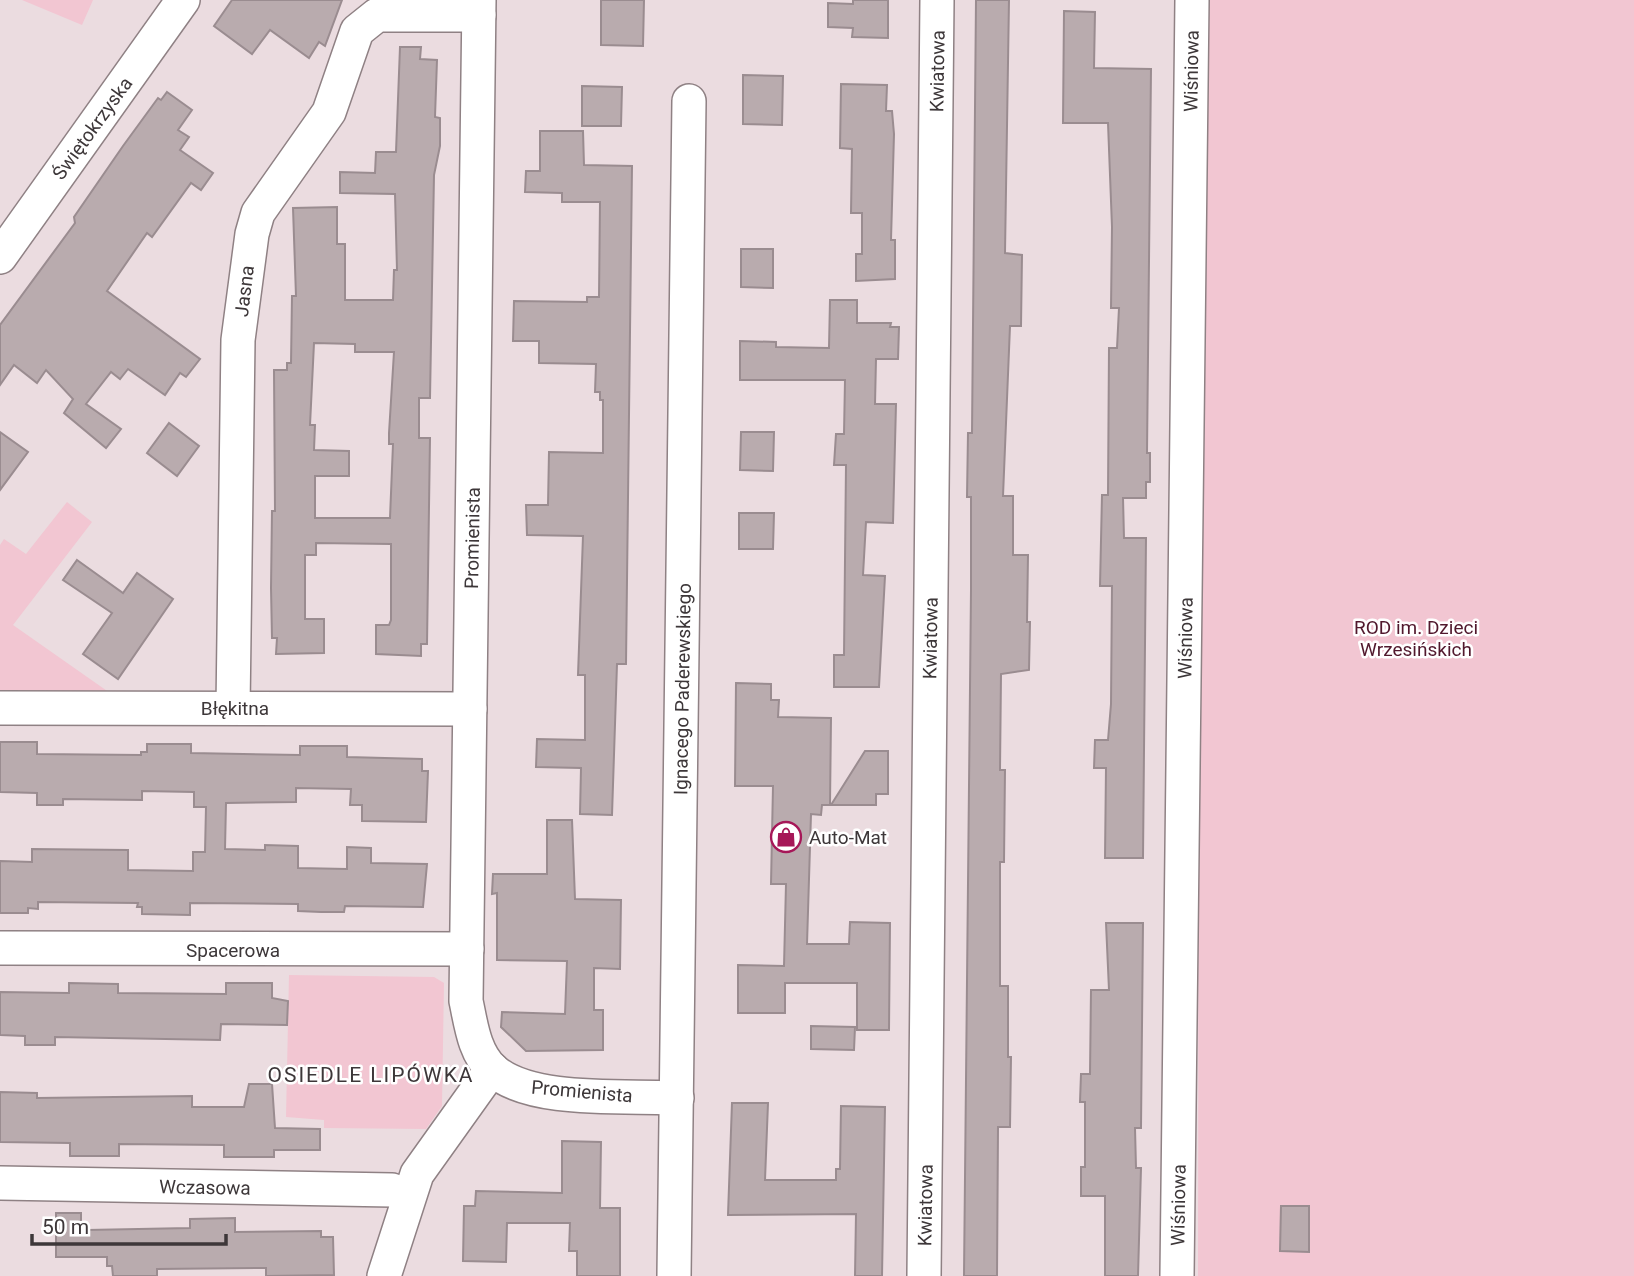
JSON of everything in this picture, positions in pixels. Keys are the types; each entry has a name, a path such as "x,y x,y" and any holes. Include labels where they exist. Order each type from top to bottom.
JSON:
{"street":[{"name":"Świętokrzyska","path":"0,257 184,0"},
{"name":"Kwiatowa","path":"924,1276 937,0"},
{"name":"Wiśniowa","path":"1177,1276 1192,0"},
{"name":"Jasna","path":"233,708 238,340 252,234 258,213 329,112 351,42 365,22 377,15 479,8"},
{"name":"Promienista","path":"479,8 466,1001 475,1042 492,1069 516,1084 546,1091 677,1098"},
{"name":"Ignacego Paderewskiego","path":"674,1276 689,101"},
{"name":"Błękitna","path":"0,708 470,709"},
{"name":"Spacerowa","path":"0,948 467,949"},
{"path":"384,1276 417,1174 492,1069"},
{"name":"Wczasowa","path":"0,1183 393,1190 408,1196"}],"green space":[{"path":"22,0 93,0 82,25"},
{"name":"ROD im. Dzieci Wrzesińskich","path":"1207,0 1634,0 1634,1276 1198,1276 1199,513"},
{"path":"67,502 92,522 13,625 110,693 0,691 0,545 4,539 26,554"},
{"path":"289,975 434,977 444,983 442,1106 426,1129 324,1128 324,1120 286,1117"}],"building":[{"path":"232,0 342,0 325,46 319,42 309,58 270,30 252,54 214,26"},
{"path":"601,0 644,0 643,46 601,45"},
{"path":"853,0 888,0 888,38 852,37 853,28 828,27 828,3 853,4"},
{"path":"976,0 1009,0 1005,253 1022,255 1021,326 1010,326 1003,496 1013,496 1013,555 1028,555 1027,622 1030,622 1029,670 1001,674 1000,770 1005,770 1004,862 1000,862 1000,986 1008,986 1008,1057 1011,1057 1010,1127 998,1127 997,1276 964,1276 971,590 971,497 967,497 968,433 972,433"},
{"path":"1064,11 1095,12 1094,68 1151,69 1147,453 1150,453 1150,482 1146,482 1146,498 1123,498 1124,538 1146,538 1143,858 1105,858 1106,768 1094,768 1095,740 1108,740 1111,704 1112,586 1100,586 1102,495 1108,495 1109,348 1117,348 1119,308 1111,308 1112,227 1108,123 1063,123"},
{"path":"400,47 421,47 420,59 437,60 435,117 440,118 440,146 434,175 430,398 419,398 419,438 430,438 427,644 421,644 421,656 376,654 376,625 389,625 391,620 391,544 316,543 316,555 305,555 305,619 324,619 324,653 276,654 277,638 272,638 271,588 272,511 275,511 274,370 287,370 287,363 291,363 292,296 296,296 293,208 337,207 337,244 345,244 345,300 393,300 394,270 397,270 395,194 340,193 340,172 375,173 376,152 396,152","holes":["314,343 355,344 355,352 394,352 389,433 389,444 393,444 390,518 315,518 315,476 349,476 349,451 314,450 315,425 310,425"]},
{"path":"743,75 783,76 782,125 743,124"},
{"path":"841,84 887,85 886,111 892,111 894,134 891,240 895,240 895,279 856,281 856,254 862,254 862,213 851,213 852,149 840,148"},
{"path":"582,86 622,87 621,126 582,126"},
{"path":"167,92 192,110 178,130 189,137 180,150 213,173 201,190 191,183 152,237 147,233 107,291 200,359 186,377 180,373 165,395 128,369 120,379 111,372 86,404 121,429 106,448 64,413 73,399 46,370 37,383 14,365 0,385 0,325 75,223 74,217 123,146 158,98 161,100"},
{"path":"540,131 583,131 584,165 632,166 626,664 617,664 612,815 580,814 581,768 536,767 537,739 585,740 585,675 578,675 583,536 527,535 526,505 548,505 549,452 603,453 603,400 600,400 600,392 595,392 596,364 539,363 539,341 513,341 514,301 587,302 587,297 599,297 600,202 562,202 562,193 525,192 526,171 540,171"},
{"path":"741,249 773,249 773,288 741,287"},
{"path":"830,300 857,300 857,323 891,323 890,327 899,327 898,359 876,359 875,404 896,404 893,523 866,522 863,575 885,576 879,687 834,687 834,655 844,655 846,465 834,465 836,434 844,434 845,380 740,380 740,341 776,342 776,347 829,348"},
{"path":"169,423 199,446 177,476 147,453"},
{"path":"0,432 28,452 0,490"},
{"path":"741,432 774,432 773,471 740,470"},
{"path":"739,513 774,513 773,549 739,549"},
{"path":"77,560 123,593 137,573 173,599 118,679 83,654 112,613 63,580"},
{"path":"736,683 771,684 771,700 779,700 778,717 831,718 830,805 822,805 821,815 811,814 807,944 849,944 850,922 890,923 889,1030 857,1030 857,983 785,983 785,1013 738,1013 738,965 784,966 786,884 771,884 773,786 735,786"},
{"path":"0,742 37,742 37,754 141,755 141,752 147,752 147,744 191,744 191,753 300,755 300,746 347,746 347,757 422,759 422,771 428,771 426,822 362,821 362,805 350,805 351,789 296,788 296,802 226,803 225,849 265,850 265,845 298,846 298,868 347,869 347,847 371,848 371,863 427,864 423,907 345,906 344,912 321,912 298,911 298,904 190,903 190,915 142,914 142,907 137,907 138,903 38,902 38,909 28,908 28,913 0,913 0,861 32,862 32,849 128,850 128,870 193,871 193,852 205,852 206,807 194,807 194,792 142,791 142,800 63,799 63,805 37,805 37,793 0,792"},
{"path":"865,751 888,751 888,794 876,794 876,805 831,805"},
{"path":"547,820 572,820 575,899 621,900 620,969 594,968 594,1010 603,1010 603,1050 526,1051 501,1027 502,1012 565,1014 567,961 497,960 497,893 492,894 493,874 547,874"},
{"path":"1106,923 1143,923 1141,1128 1135,1128 1136,1168 1141,1168 1138,1276 1105,1276 1105,1196 1081,1196 1081,1167 1085,1167 1085,1102 1080,1102 1081,1074 1090,1074 1091,990 1109,990"},
{"path":"69,983 118,984 118,993 226,994 226,983 272,983 272,998 288,1001 287,1025 221,1024 220,1040 55,1037 55,1045 25,1045 25,1036 0,1035 0,992 69,993"},
{"path":"811,1026 855,1027 854,1050 811,1049"},
{"path":"249,1084 272,1084 275,1128 320,1129 320,1150 274,1150 274,1157 224,1157 224,1145 119,1144 119,1156 70,1156 70,1143 0,1142 0,1092 37,1093 37,1098 192,1096 192,1107 244,1107"},
{"path":"732,1103 768,1103 765,1180 836,1180 836,1169 840,1169 841,1106 885,1107 882,1276 855,1276 856,1214 728,1215"},
{"path":"562,1141 601,1142 600,1208 620,1208 620,1276 577,1276 577,1251 569,1251 570,1223 507,1223 506,1262 463,1261 464,1206 475,1206 476,1191 562,1193"},
{"path":"1281,1206 1309,1206 1309,1252 1280,1251"},
{"path":"56,1213 81,1213 81,1225 87,1225 87,1230 190,1228 190,1219 235,1218 235,1232 321,1231 321,1237 333,1237 334,1275 266,1276 266,1268 157,1269 157,1276 113,1276 112,1266 107,1266 107,1257 56,1257"}],"place":[{"name":"Auto-Mat","path":"786,837"}],"district":[{"name":"OSIEDLE LIPÓWKA","path":"371,1075"}]}
